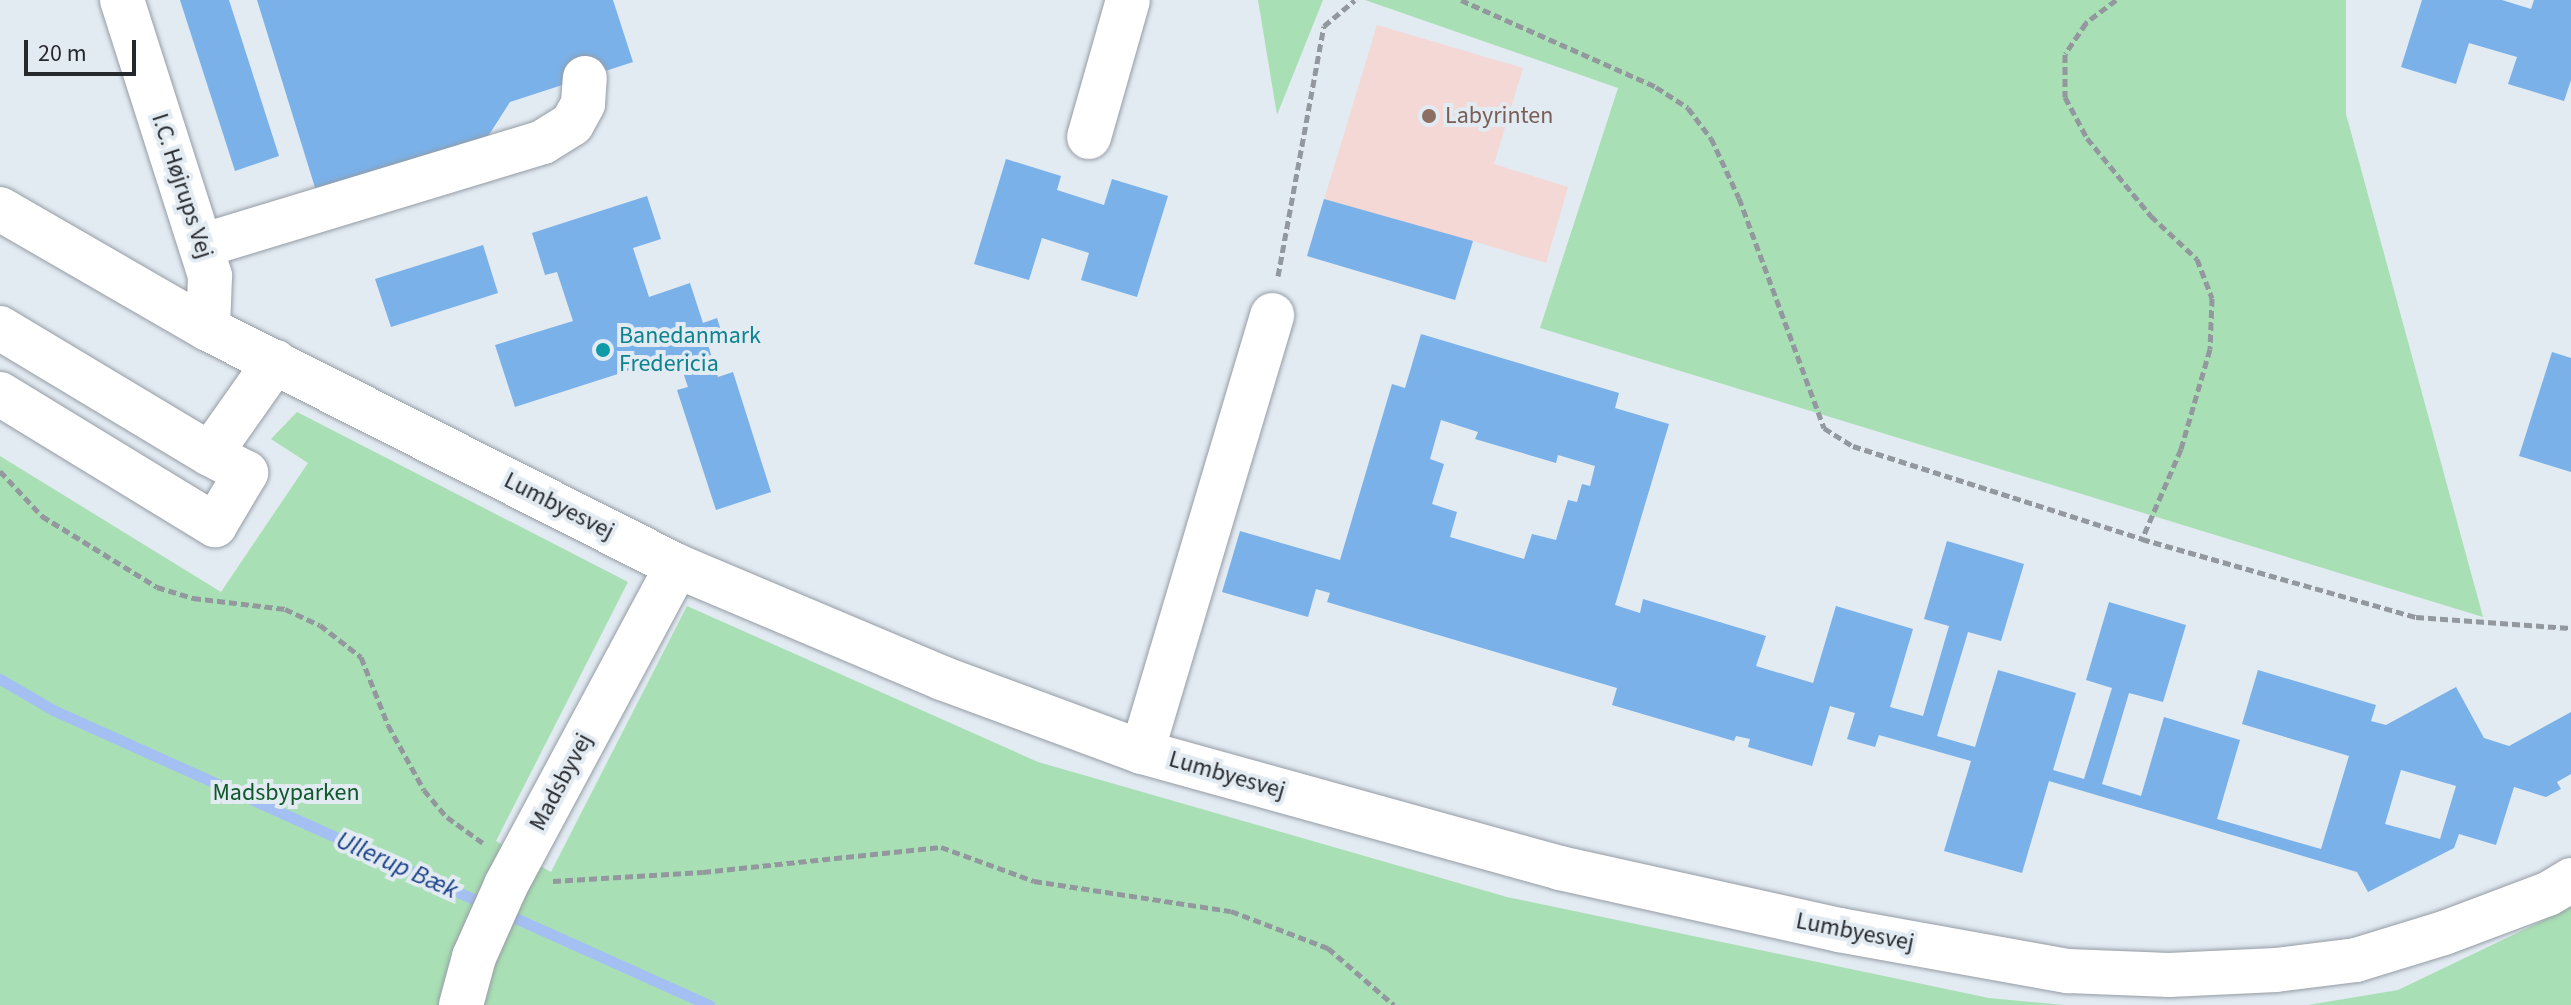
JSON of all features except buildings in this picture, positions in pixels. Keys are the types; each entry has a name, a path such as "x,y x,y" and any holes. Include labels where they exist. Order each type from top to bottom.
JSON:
{"street":[{"name":"I.C. Højrups Vej","path":"122,0 210,276 208,329"},
{"path":"1089,137 1128,0"},
{"path":"201,246 543,142 572,124 583,104 585,78"},
{"name":"Lumbyesvej","path":"0,209 208,329 677,566 942,678 1142,752 1560,868 1839,930 2068,971 2169,975 2276,970 2356,960 2488,917 2548,894 2571,880"},
{"name":"Lumbyesvej","path":"1142,752 1272,315"},
{"path":"0,328 246,473 215,525 0,394"},
{"path":"210,454 275,362"},
{"name":"Madsbyvej","path":"461,1005 474,957 511,876 677,566"}],"path":[{"path":"1272,315 1324,26 1355,0"},
{"path":"1461,0 1656,87 1688,108 1711,138 1739,198 1824,428 1853,446 2142,539 2416,617 2571,628"},
{"path":"2116,0 2086,23 2065,54 2065,97 2087,138 2114,172 2151,216 2197,259 2212,298 2210,349 2202,377 2181,449 2142,539"},
{"path":"0,471 42,516 157,587 193,598 285,609 320,625 361,657 388,725 424,790 447,817 511,876 541,881 703,872 941,847 1034,881 1231,911 1328,948 1394,1005"}],"shaded area":[{"name":"Labyrinten","path":"1377,25 1523,68 1494,164 1568,187 1546,263 1473,241 1455,300 1307,256"}],"green space":[{"path":"1258,0 1323,0 1277,115"},
{"path":"1365,0 2346,0 2346,114 2483,617 1540,328 1618,88"},
{"name":"Madsbyparken","path":"297,412 628,582 496,841 551,872 687,606 1038,762 1507,897 1989,998 2065,1005 0,1005 0,456 221,592 308,463 271,439"},
{"path":"2571,907 2571,1005 2308,1005 2398,990"}],"waterway":[{"name":"Ullerup Bæk","path":"0,679 53,710 486,905"},
{"name":"Ullerup Bæk","path":"502,912 709,1005"}],"place":[{"name":"Labyrinten","path":"1429,116"},
{"name":"Banedanmark Fredericia","path":"603,350"}]}
